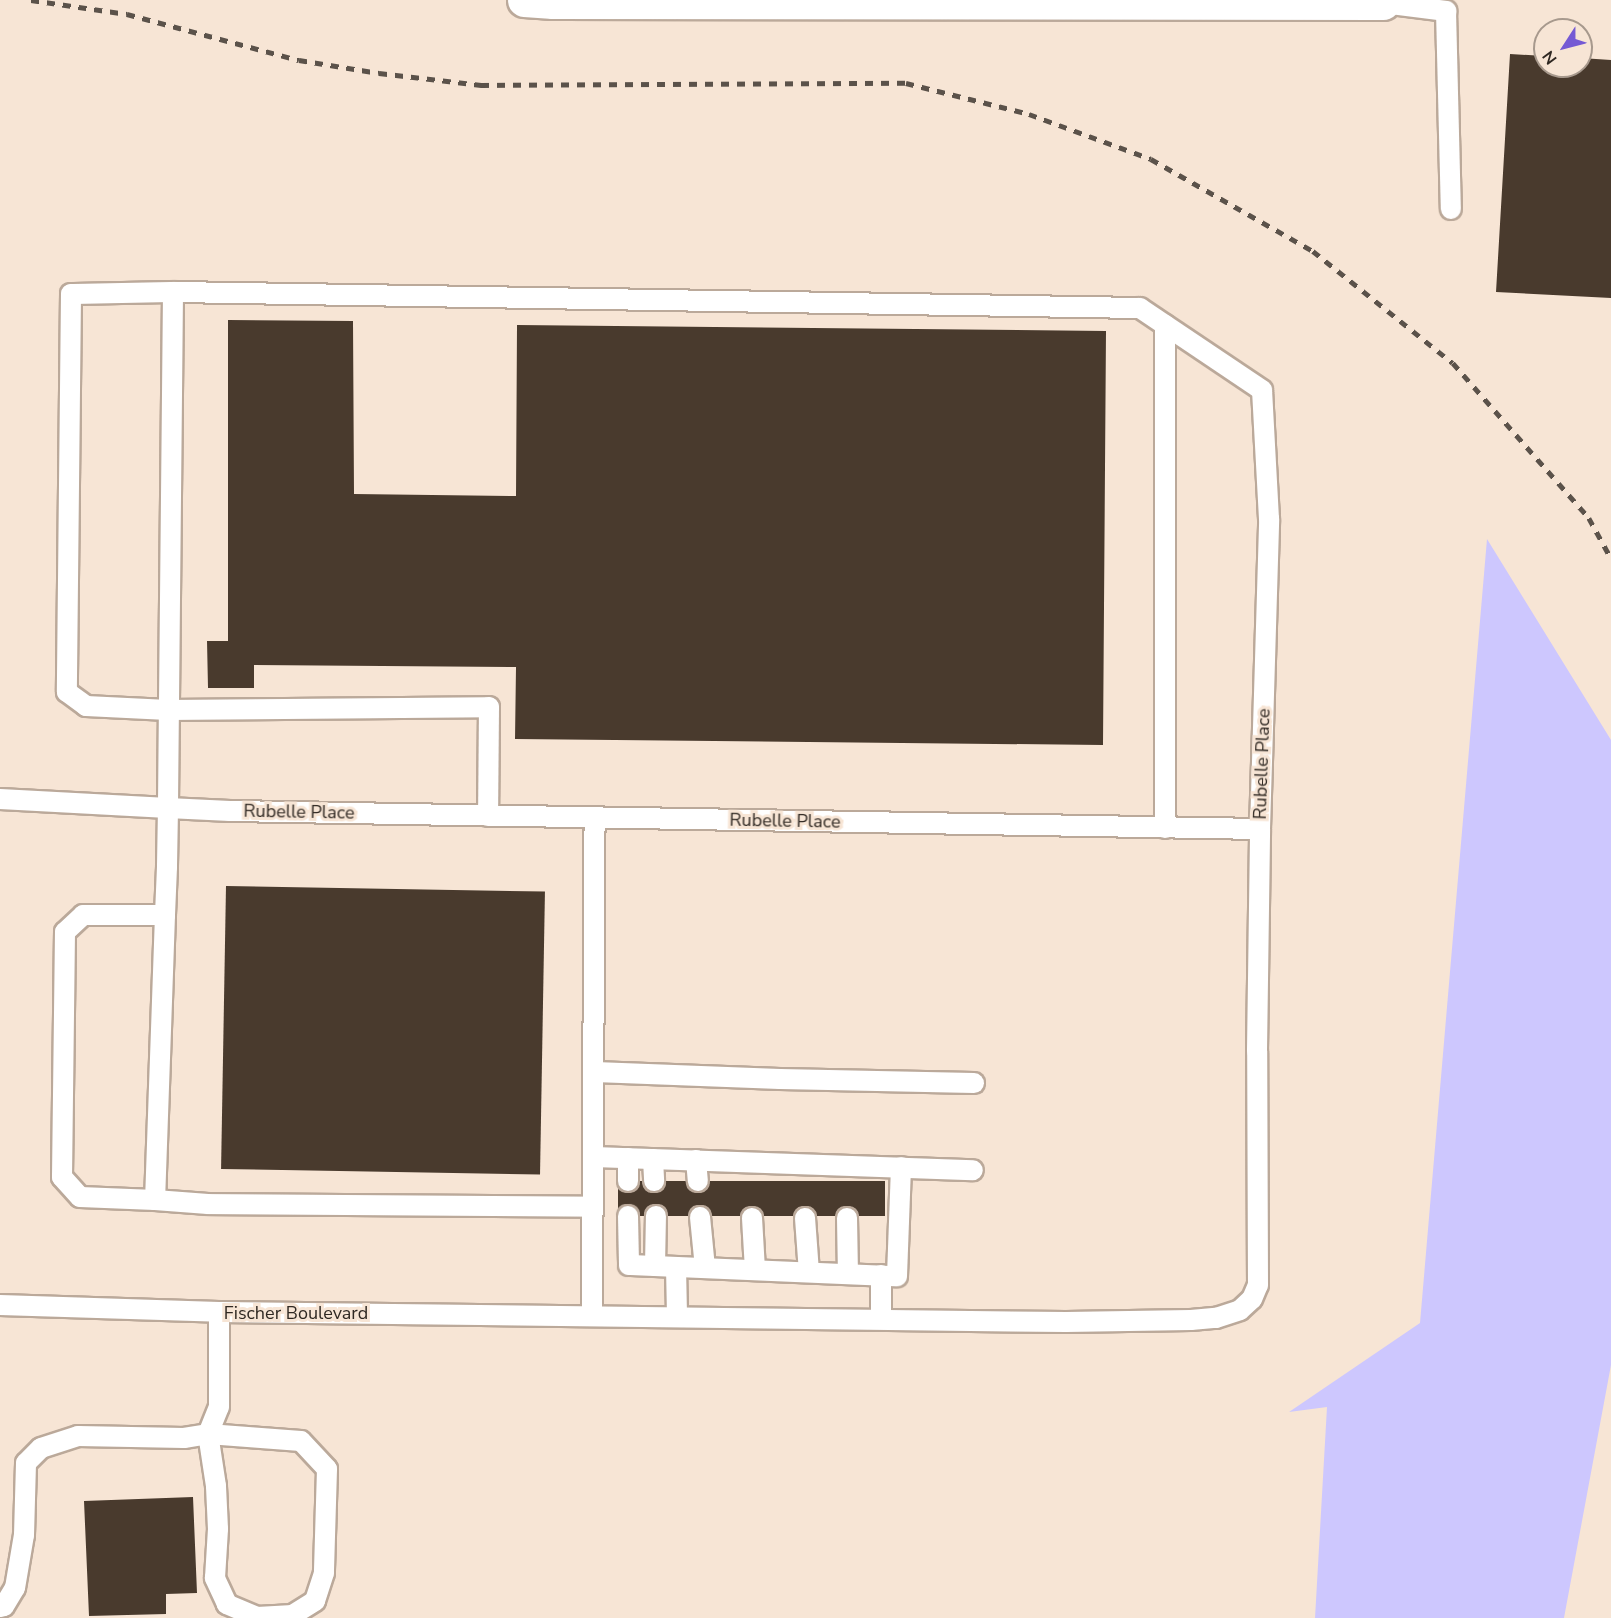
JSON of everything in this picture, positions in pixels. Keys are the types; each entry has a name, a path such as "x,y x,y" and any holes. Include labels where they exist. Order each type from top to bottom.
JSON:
{"street":[{"path":"524,0 553,3 1383,3"}],"lane":[{"path":"1383,3 1446,5 1451,209"},
{"path":"155,1200 168,808 173,292"},
{"path":"488,816 489,707 168,710 86,706 67,692 71,294 173,292 1140,308 1165,325 1165,828"},
{"name":"Rubelle Place","path":"0,799 168,808 488,816 1260,829 1269,519 1262,390 1165,325"},
{"path":"592,1314 595,818"},
{"name":"Fischer Boulevard","path":"0,1305 219,1312 592,1314 881,1319 1191,1320 1216,1318 1240,1310 1252,1299 1258,1285 1257,1051 1260,829"},
{"path":"165,915 83,915 65,932 62,1177 80,1197 208,1204 593,1207"},
{"path":"595,1072 974,1083"},
{"path":"594,1157 696,1160 750,1172 846,1174 901,1167 973,1170"},
{"path":"628,1158 628,1181"},
{"path":"654,1159 654,1181"},
{"path":"696,1160 698,1181"},
{"path":"628,1216 629,1265 897,1276 901,1167"},
{"path":"655,1266 656,1216"},
{"path":"700,1217 705,1268"},
{"path":"752,1218 755,1270"},
{"path":"805,1218 809,1272"},
{"path":"847,1218 848,1274"},
{"path":"676,1267 677,1316"},
{"path":"881,1275 881,1319"},
{"path":"0,1606 4,1606 15,1588 24,1535 26,1463 41,1448 78,1436 184,1438 208,1434 300,1441 327,1469 324,1573 315,1601 293,1615 257,1617 226,1604 215,1578 217,1508 208,1434 219,1407 219,1312"}],"shaded area":[{"path":"1487,539 1611,740 1611,1365 1564,1618 1315,1618 1327,1407 1289,1412 1420,1323"}],"building":[{"path":"1510,54 1533,55 1533,78 1593,78 1593,59 1611,60 1611,298 1496,292"},
{"path":"228,320 353,321 354,494 516,496 517,325 1106,331 1103,745 515,739 516,667 254,665 254,688 208,688 207,641 228,641"},
{"path":"226,886 545,892 540,1175 221,1169"},
{"path":"618,1181 885,1181 885,1216 618,1216"},
{"path":"193,1497 197,1593 166,1594 166,1614 89,1616 84,1501"}],"railway":[{"path":"31,0 127,14 299,60 379,73 481,85 906,83 1029,114 1151,159 1313,251 1453,363 1589,518 1611,558"}]}
